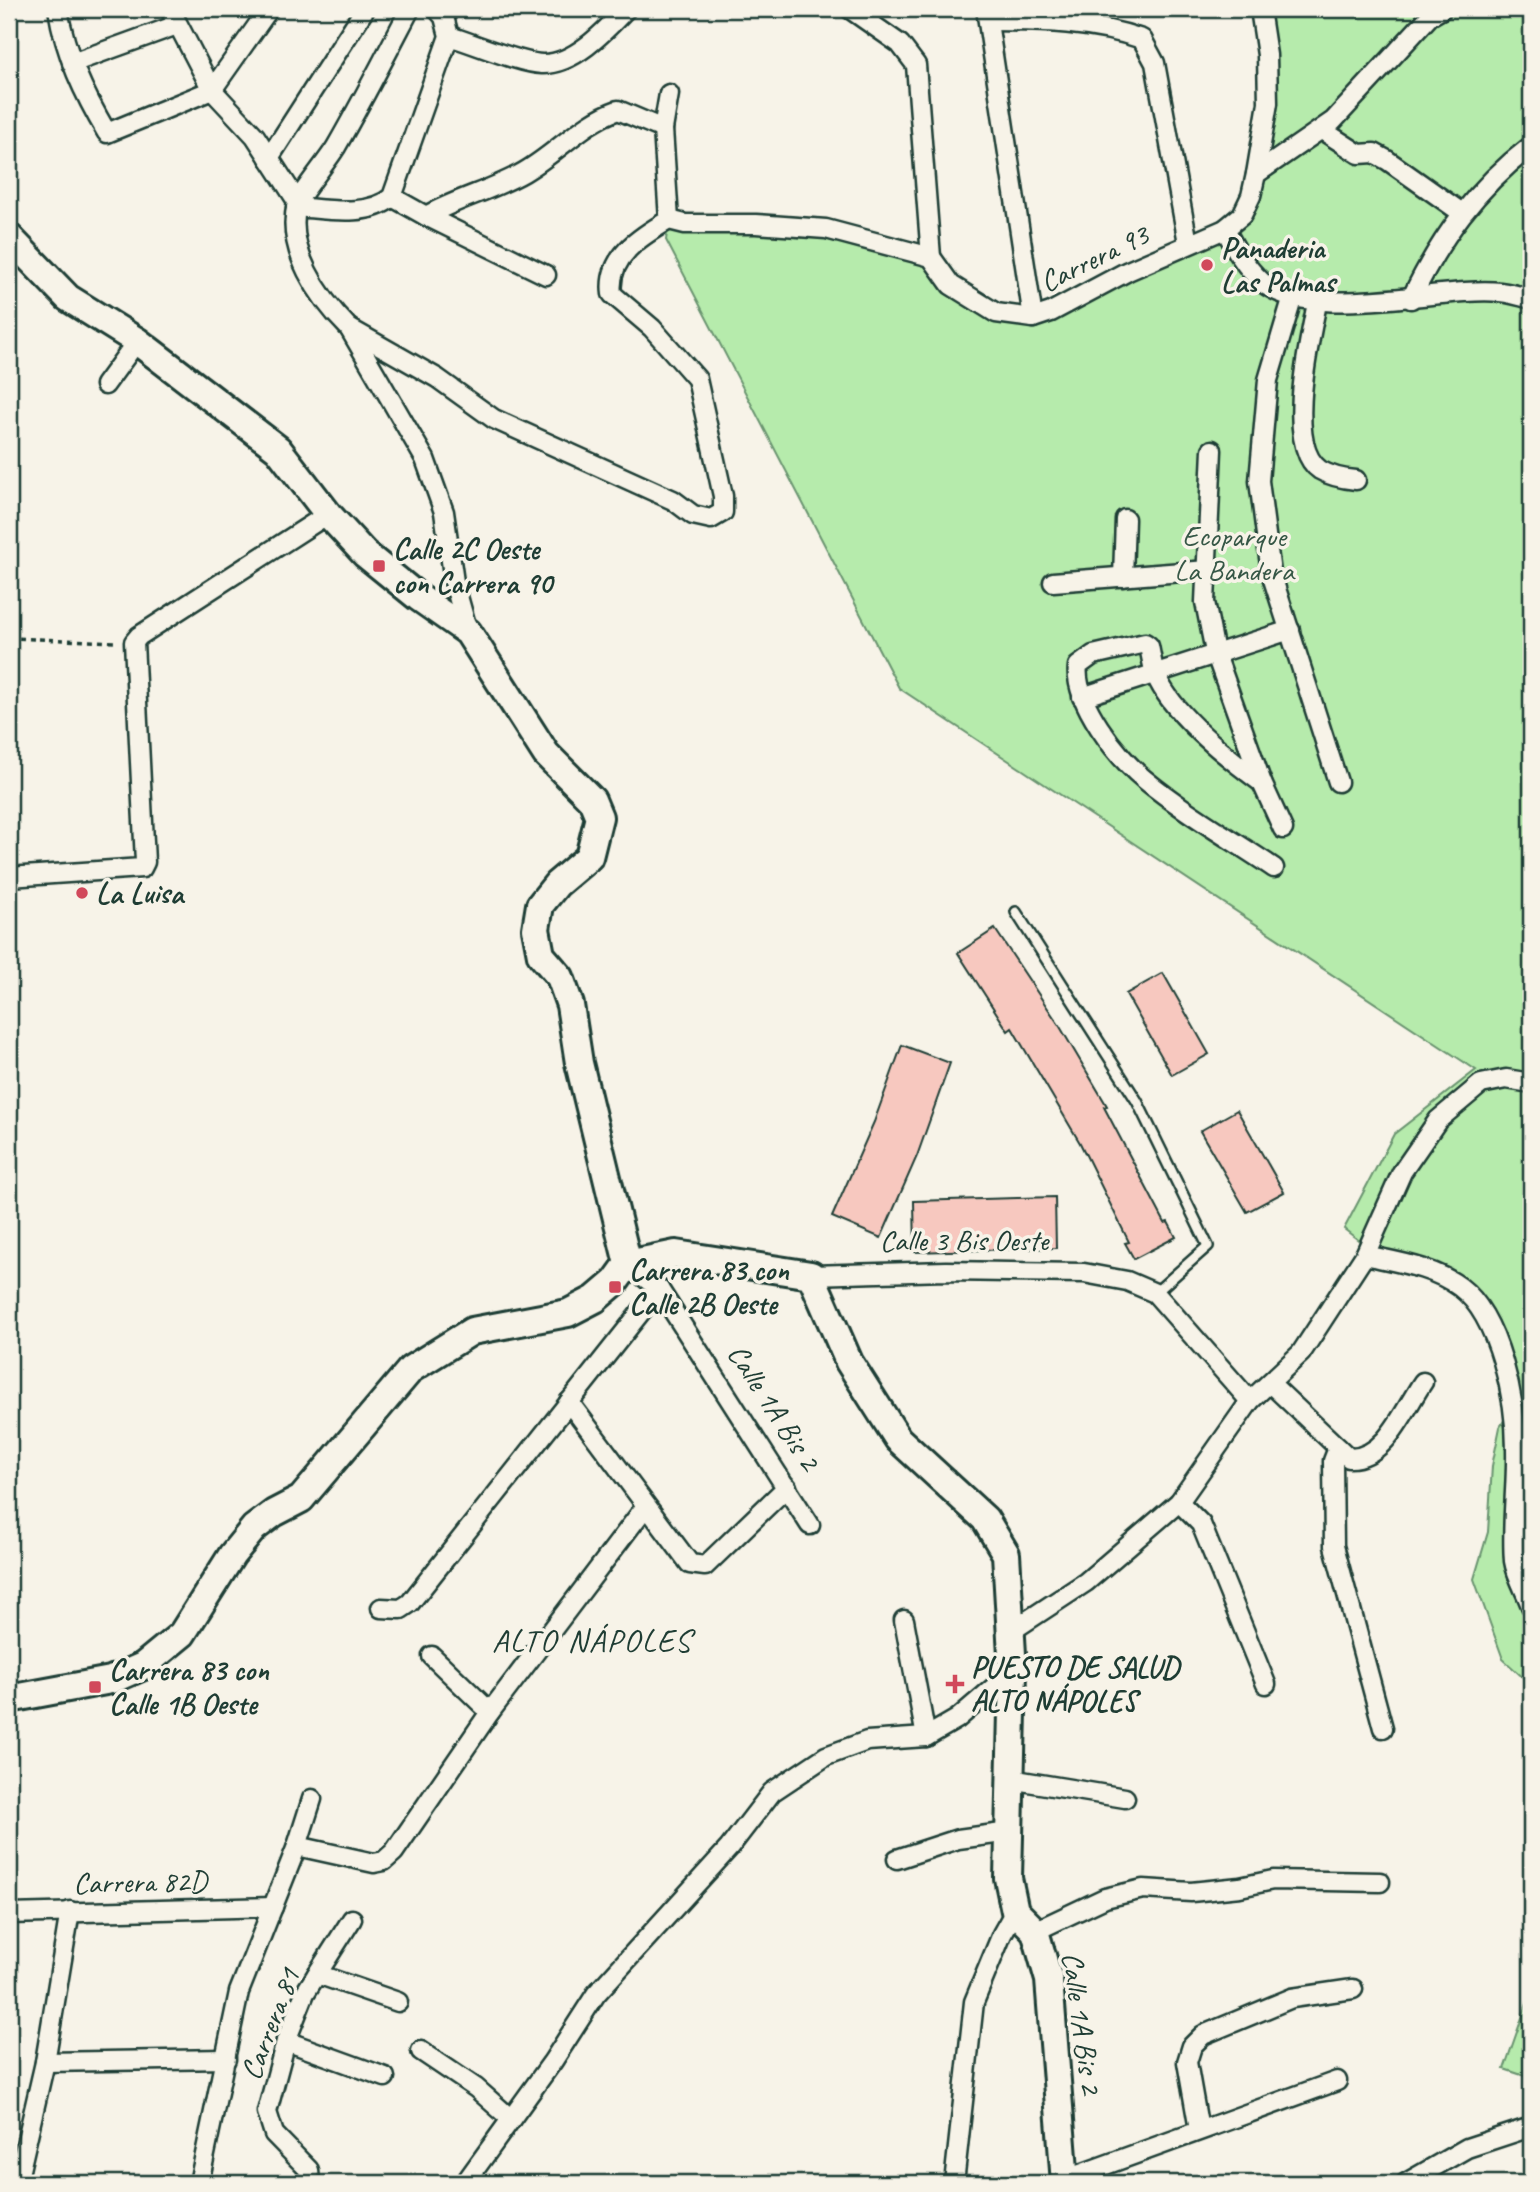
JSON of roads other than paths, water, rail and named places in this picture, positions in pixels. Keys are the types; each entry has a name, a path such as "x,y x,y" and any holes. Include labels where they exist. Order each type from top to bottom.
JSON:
{"street":[{"path":"58,9 62,34 86,99 107,133 212,90 269,9"},
{"path":"269,158 365,9"},
{"path":"9,1699 111,1680 143,1666 182,1634 232,1555 254,1528 274,1513 301,1499 411,1369 472,1331 568,1313 595,1299 615,1282 628,1264 579,1063 570,1005 560,977 541,955 536,929 540,905 558,884 589,857 599,817 592,800 546,754 468,632 454,583 444,512 425,459 349,328 335,314 299,254 295,233 297,204 336,148 410,9"},
{"path":"297,204 359,210 385,203 392,197 449,36 444,17 436,9"},
{"path":"449,36 542,64 562,61 604,32 626,9"},
{"path":"349,328 437,378 494,419 662,495 693,515 711,519 723,512 723,496 697,379 652,328 612,294 611,282 615,267 637,239 669,220 685,224 756,223 826,229 930,257 916,65 900,44 850,9"},
{"name":"Carrera 93","path":"930,257 951,285 996,313 1033,318 1188,243 1225,229 1242,215 1251,196 1268,103 1267,55 1260,9"},
{"path":"1256,174 1322,130 1430,16 1442,9"},
{"path":"1033,318 988,15 1118,30 1142,39 1155,63 1188,243"},
{"path":"72,63 173,17 212,90 255,136 297,204"},
{"path":"669,94 663,129 669,220"},
{"path":"426,216 448,204 494,189 527,171 602,116 618,110 663,129"},
{"path":"1322,130 1359,154 1374,153 1387,160 1462,213"},
{"path":"1411,299 1434,252 1462,213 1483,188 1531,146"},
{"path":"392,197 546,275"},
{"path":"1225,229 1246,265 1264,284 1293,296 1353,301 1499,292 1531,299"},
{"path":"9,237 68,298 137,341 278,449 328,514 365,554 468,632"},
{"path":"1293,296 1268,380 1259,481 1271,573 1338,782"},
{"path":"1318,298 1303,385 1302,425 1306,450 1319,469 1356,480"},
{"path":"105,385 137,341"},
{"path":"1212,450 1205,601 1215,652 1262,783 1283,829"},
{"path":"9,877 142,868 145,862 134,642 139,636 328,514"},
{"path":"1123,577 1125,519"},
{"path":"1053,582 1208,570"},
{"path":"1083,697 1156,675 1215,652 1290,630"},
{"path":"1262,783 1235,764 1178,710 1156,675 1149,646 1145,643 1093,655 1078,666 1077,676 1083,697 1119,752 1143,778 1274,868"},
{"path":"1013,1630 1086,1582 1179,1502 1250,1401 1301,1353 1365,1255 1402,1172 1438,1120 1481,1084 1506,1079 1531,1083"},
{"name":"Calle 3 Bis Oeste","path":"628,1264 676,1254 811,1275 946,1271 1084,1273 1127,1281 1155,1293 1250,1401"},
{"path":"1365,1255 1416,1266 1460,1287 1478,1306 1494,1335 1510,1391 1517,1446 1514,1563 1531,1606"},
{"name":"Calle 1A Bis 2","path":"628,1264 659,1289 810,1525"},
{"path":"811,1275 849,1362 898,1439 985,1519 1006,1554 1013,1630 1009,1878 1015,1911 1002,1934 974,2002 954,2183"},
{"path":"381,1608 401,1608 410,1603 659,1289"},
{"path":"1270,1384 1349,1458 1361,1458 1377,1450 1423,1381"},
{"path":"569,1402 690,1564 697,1567 705,1566 787,1487"},
{"path":"1338,1448 1333,1461 1334,1546 1383,1728"},
{"path":"1179,1502 1201,1524 1266,1684"},
{"path":"297,1846 374,1863 384,1861 394,1852 490,1712 646,1506"},
{"path":"904,1620 926,1737"},
{"path":"432,1657 490,1712"},
{"path":"465,2183 596,1994 729,1848 772,1792 826,1756 847,1748 867,1741 926,1737 957,1719 1013,1671"},
{"path":"1010,1779 1125,1798"},
{"path":"199,2183 239,1992 297,1846 312,1799"},
{"path":"897,1858 958,1839 1010,1832"},
{"path":"1035,1931 1105,1898 1143,1889 1191,1892 1240,1887 1273,1880 1380,1882"},
{"name":"Carrera 82D","path":"9,1914 273,1907"},
{"path":"17,2183 45,2062 70,1911"},
{"name":"Calle 1A Bis 2","path":"1015,1911 1035,1931 1049,1980 1065,2182"},
{"name":"Carrera 81","path":"310,2183 309,2169 274,2134 267,2112 286,2041 305,1993 352,1919"},
{"path":"317,1974 398,2002"},
{"path":"1199,2130 1187,2062 1192,2046 1203,2035 1292,1998 1353,1989"},
{"path":"286,2041 385,2077"},
{"path":"421,2051 476,2088 511,2119"},
{"path":"45,2062 226,2059"},
{"path":"1065,2182 1199,2130 1337,2081"},
{"path":"1406,2183 1467,2148 1531,2127"}],"lane":[{"path":"1016,912 1137,1101 1208,1246 1155,1293"}],"place":[{"name":"Panaderia Las Palmas","path":"1207,265"},
{"name":"Calle 2C Oeste con Carrera 90","path":"379,566"},
{"name":"La Luisa","path":"82,893"},
{"name":"Carrera 83 con Calle 2B Oeste","path":"615,1287"},
{"name":"PUESTO DE SALUD ALTO NÁPOLES","path":"955,1684"},
{"name":"Carrera 83 con Calle 1B Oeste","path":"95,1687"}],"district":[{"name":"ALTO NÁPOLES","path":"592,1640"}],"park label":[{"name":"Ecoparque La Bandera","path":"1234,553"}]}
